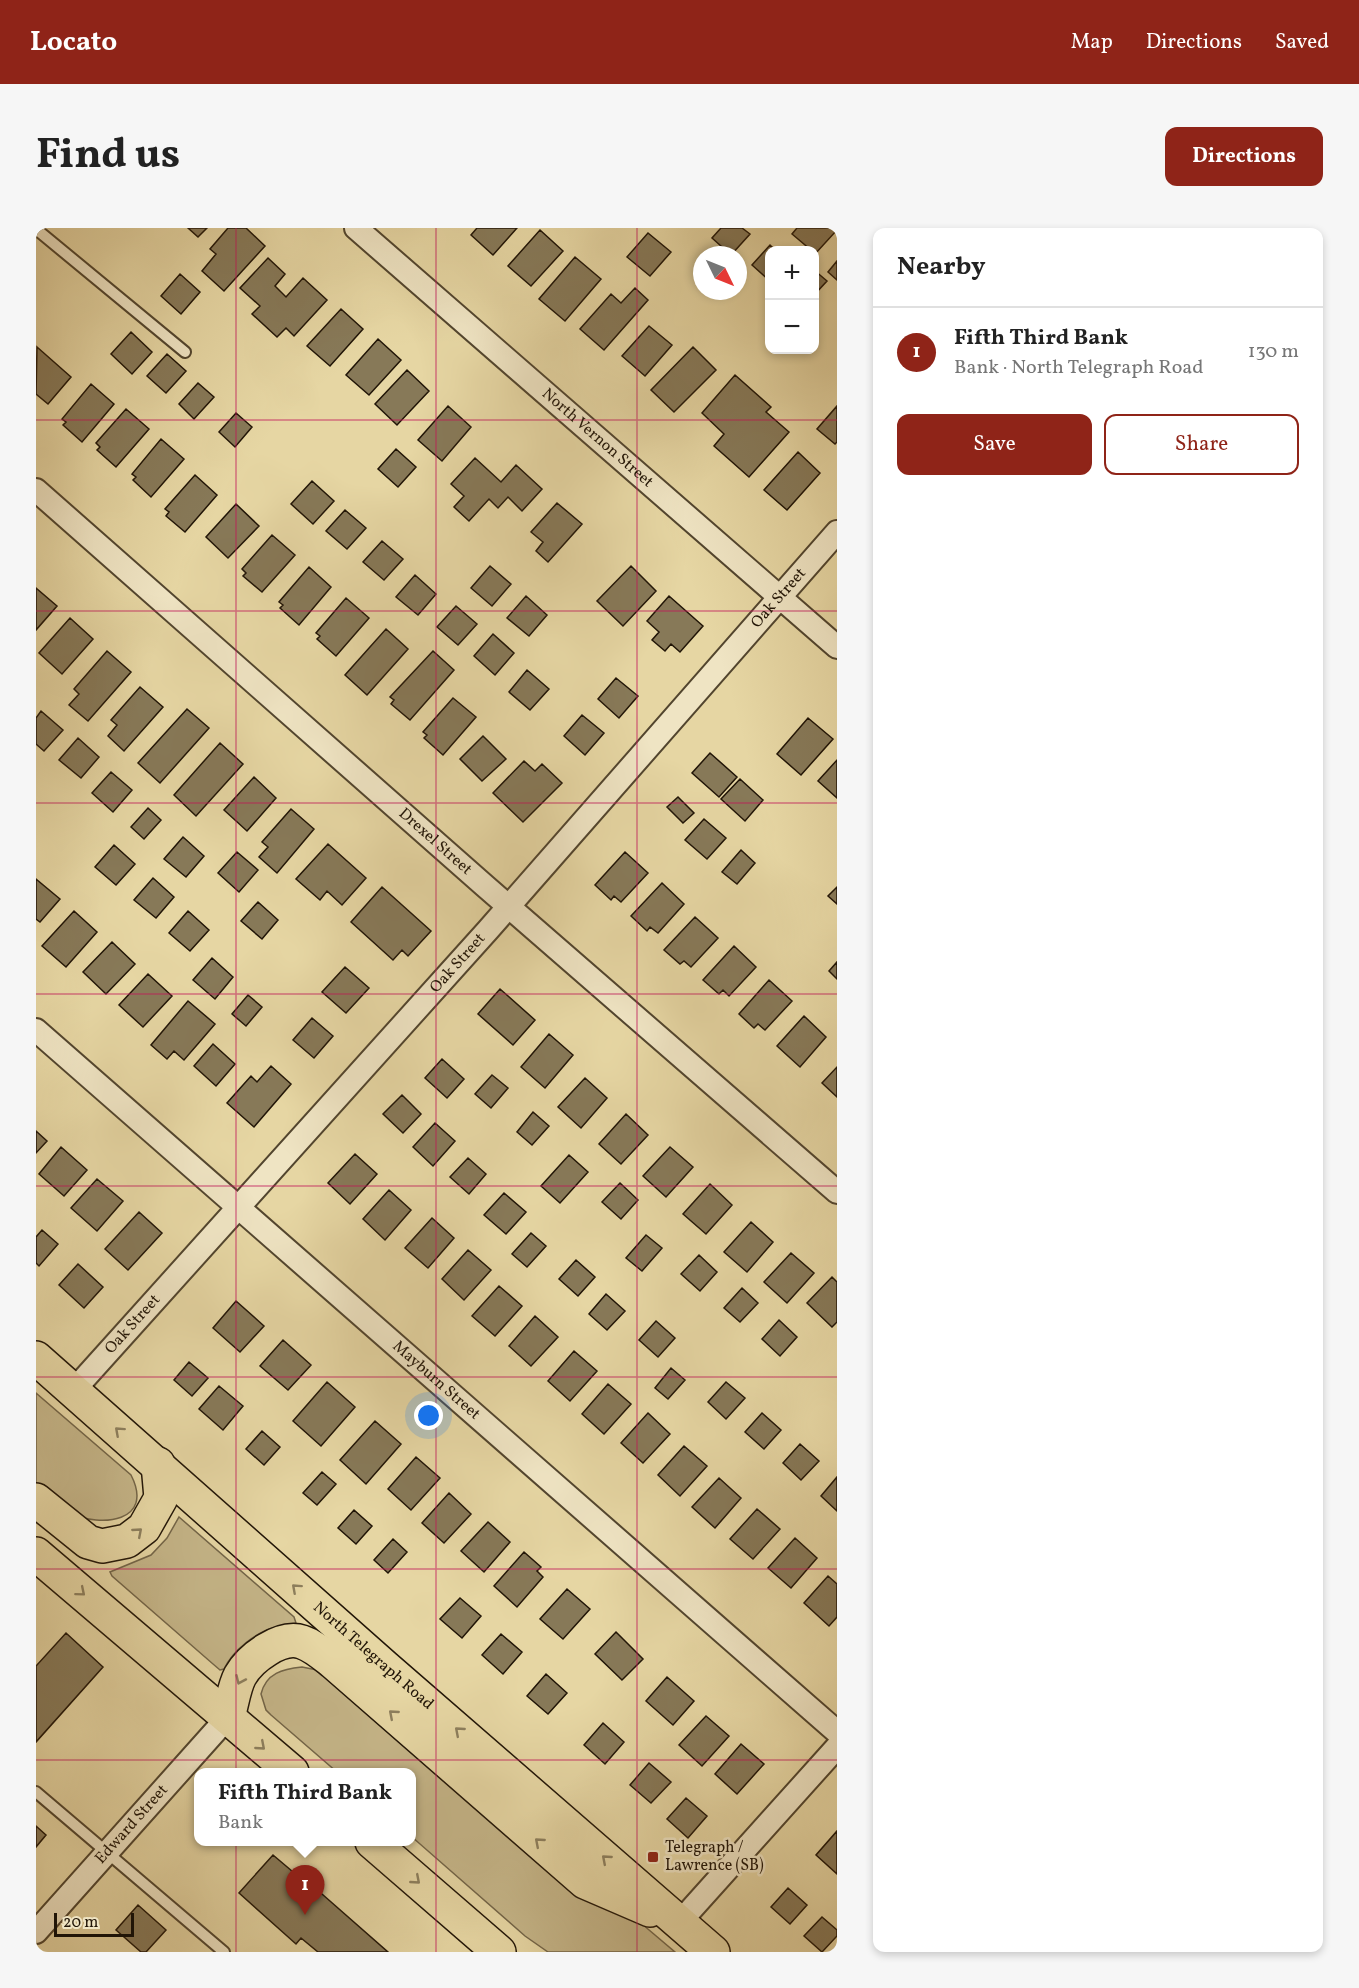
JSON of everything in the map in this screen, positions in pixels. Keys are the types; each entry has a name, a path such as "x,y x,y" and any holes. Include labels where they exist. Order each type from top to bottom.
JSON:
{"main road":[{"name":"North Telegraph Road","path":"36,1358 385,1667 713,1952"},
{"path":"36,1500 88,1542 102,1546 127,1541 144,1528 161,1498 158,1464"},
{"path":"36,1554 286,1768"},
{"path":"228,1717 239,1677 253,1661 270,1648 288,1640 302,1642 316,1649 334,1663 585,1882 679,1923"},
{"path":"377,1846 499,1952"}],"street":[{"name":"North Vernon Street","path":"356,228 837,647"},
{"name":"Drexel Street","path":"36,490 837,1192"},
{"name":"Oak Street","path":"74,1390 509,906 837,532"},
{"name":"Mayburn Street","path":"36,1030 837,1732"},
{"name":"Edward Street","path":"36,1932 228,1717"},
{"path":"679,1923 837,1747"}],"lane":[{"path":"36,229 185,352"},
{"path":"36,1792 224,1952"}],"shaded area":[{"path":"36,1393 131,1475 137,1491 136,1503 130,1512 109,1520 83,1518 70,1513 36,1487"},
{"path":"179,1517 294,1617 296,1623 268,1629 253,1637 233,1655 224,1669 220,1670 110,1572 151,1555 167,1538"},
{"path":"302,1667 322,1671 675,1952 548,1952 525,1936 416,1841 416,1768 332,1768 266,1710 261,1694 263,1687 276,1673"}],"building":[{"path":"188,228 207,228 198,237"},
{"path":"228,228 246,228 265,246 224,291 202,271 216,254 210,249"},
{"path":"477,228 517,228 493,255 471,235"},
{"path":"721,228 742,228 750,234 739,246 721,246 712,238"},
{"path":"797,228 837,228 819,250 819,246 806,246 792,234"},
{"path":"540,230 563,251 531,286 508,266"},
{"path":"648,233 671,252 650,276 627,257"},
{"path":"765,251 765,277 752,265"},
{"path":"575,257 601,279 565,321 539,299"},
{"path":"268,258 285,274 275,286 286,297 303,278 327,300 294,336 286,328 277,337 252,314 260,306 240,288"},
{"path":"837,261 837,280 828,272"},
{"path":"180,274 200,292 181,314 161,296"},
{"path":"819,274 827,281 819,290"},
{"path":"635,288 648,300 604,350 580,329 611,294 621,303"},
{"path":"341,309 363,329 330,366 307,346"},
{"path":"649,326 672,345 645,376 622,356"},
{"path":"131,332 152,352 132,374 111,354"},
{"path":"378,339 401,360 369,395 346,375"},
{"path":"37,347 71,377 48,404 36,394"},
{"path":"693,347 716,370 674,412 651,390"},
{"path":"167,354 186,371 166,393 147,376"},
{"path":"407,370 429,391 397,425 375,404"},
{"path":"735,375 771,407 766,412 789,432 749,477 714,446 724,434 702,413"},
{"path":"198,383 214,397 194,419 179,404"},
{"path":"91,384 114,404 82,442 63,425 66,422 62,419"},
{"path":"448,406 471,427 442,461 418,440"},
{"path":"837,406 837,442 835,444 817,429"},
{"path":"126,409 149,429 116,467 97,450 100,447 96,443"},
{"path":"236,413 252,427 235,447 219,432"},
{"path":"161,439 184,459 151,497 133,480 136,477 132,474"},
{"path":"396,449 416,467 398,487 378,469"},
{"path":"798,452 820,473 787,510 764,490"},
{"path":"475,458 501,482 516,465 542,489 522,511 508,497 498,508 489,499 469,521 454,507 464,496 451,484"},
{"path":"195,475 217,495 185,532 166,516 169,512 165,509"},
{"path":"312,481 334,501 313,524 291,504"},
{"path":"557,503 582,524 548,562 536,551 543,542 531,532"},
{"path":"236,504 259,526 228,558 206,537"},
{"path":"345,510 366,528 347,549 326,531"},
{"path":"272,535 295,555 262,592 243,576 246,573 242,569"},
{"path":"382,541 403,559 384,580 363,562"},
{"path":"490,566 511,584 492,606 471,588"},
{"path":"631,566 656,591 623,626 597,601"},
{"path":"309,567 331,587 299,625 280,608 283,605 279,602"},
{"path":"415,575 436,594 418,615 396,597"},
{"path":"36,588 57,606 36,630"},
{"path":"526,596 547,615 529,636 507,618"},
{"path":"669,596 703,626 680,652 671,644 665,651 652,640 659,632 647,621"},
{"path":"346,598 369,618 336,656 317,639 320,636 316,633"},
{"path":"456,606 477,624 458,645 437,627"},
{"path":"70,618 93,639 62,674 39,653"},
{"path":"386,629 408,649 367,695 345,675"},
{"path":"493,634 514,653 495,675 474,656"},
{"path":"107,651 131,672 88,721 69,705 79,694 74,689"},
{"path":"433,651 454,670 410,720 391,704 394,700 390,697"},
{"path":"527,670 549,689 530,710 509,692"},
{"path":"616,678 638,696 619,718 598,699"},
{"path":"140,687 163,707 124,751 108,736 117,725 111,720"},
{"path":"453,698 476,717 443,755 424,738 427,735 423,732"},
{"path":"187,709 209,728 160,783 138,763"},
{"path":"41,711 63,730 44,751 36,744 36,718"},
{"path":"582,715 604,733 585,755 564,736"},
{"path":"808,718 833,739 801,775 777,754"},
{"path":"483,736 506,759 482,781 460,759"},
{"path":"78,738 99,757 81,778 59,760"},
{"path":"220,743 243,764 196,816 174,795"},
{"path":"710,753 737,777 719,797 692,773"},
{"path":"837,760 837,798 818,781"},
{"path":"524,761 535,771 542,764 562,783 523,822 493,793"},
{"path":"111,772 132,790 113,812 92,793"},
{"path":"254,777 276,798 247,831 224,810"},
{"path":"740,779 763,800 745,821 721,799"},
{"path":"678,797 694,813 683,823 667,807"},
{"path":"148,808 161,820 144,839 131,827"},
{"path":"291,809 314,829 277,873 259,857 268,847 262,842"},
{"path":"704,819 726,838 707,859 685,840"},
{"path":"183,837 204,856 186,877 164,859"},
{"path":"328,844 366,878 342,905 327,891 320,900 296,879"},
{"path":"114,845 135,864 116,885 95,867"},
{"path":"741,850 755,863 737,884 722,872"},
{"path":"237,852 258,870 239,892 218,873"},
{"path":"625,852 648,873 621,902 614,896 611,900 595,885"},
{"path":"153,878 174,897 156,918 134,900"},
{"path":"36,879 60,899 40,922 36,919"},
{"path":"662,883 684,904 658,933 650,927 647,931 631,916"},
{"path":"382,887 431,931 408,956 402,950 393,960 351,922"},
{"path":"837,887 837,904 828,896"},
{"path":"258,902 278,920 262,939 241,921"},
{"path":"74,911 97,932 66,967 42,946"},
{"path":"188,911 209,930 190,951 169,933"},
{"path":"695,917 718,938 691,967 684,961 680,964 664,950"},
{"path":"112,942 135,964 106,994 83,972"},
{"path":"734,946 756,967 729,996 723,990 719,994 703,980"},
{"path":"212,958 233,977 215,999 193,980"},
{"path":"837,962 837,979 829,971"},
{"path":"345,967 369,988 346,1013 322,992"},
{"path":"148,974 172,996 143,1027 119,1005"},
{"path":"769,980 792,1001 765,1030 758,1024 754,1028 739,1014"},
{"path":"500,989 535,1020 513,1045 478,1014"},
{"path":"248,995 262,1007 246,1026 232,1014"},
{"path":"188,1001 215,1024 184,1060 174,1051 167,1059 151,1045"},
{"path":"804,1016 826,1037 800,1067 777,1046"},
{"path":"312,1018 333,1036 314,1058 293,1040"},
{"path":"549,1034 573,1055 545,1088 521,1067"},
{"path":"213,1044 235,1064 216,1086 194,1066"},
{"path":"442,1059 464,1079 447,1098 425,1078"},
{"path":"271,1066 291,1084 254,1127 227,1103 251,1076 257,1082"},
{"path":"837,1067 837,1097 822,1083"},
{"path":"492,1075 508,1088 491,1108 475,1094"},
{"path":"585,1078 607,1098 581,1128 558,1107"},
{"path":"402,1095 421,1114 403,1133 383,1114"},
{"path":"533,1112 549,1126 532,1145 517,1132"},
{"path":"626,1114 648,1135 621,1164 599,1144"},
{"path":"435,1123 455,1141 433,1166 413,1147"},
{"path":"36,1131 47,1141 36,1153"},
{"path":"61,1147 87,1170 64,1196 39,1174"},
{"path":"670,1147 693,1167 666,1197 643,1176"},
{"path":"355,1154 377,1174 350,1204 328,1183"},
{"path":"569,1155 588,1172 560,1203 541,1186"},
{"path":"468,1158 486,1174 469,1194 450,1177"},
{"path":"97,1179 123,1201 97,1231 71,1208"},
{"path":"620,1183 638,1200 621,1219 602,1202"},
{"path":"710,1184 732,1205 706,1234 683,1214"},
{"path":"389,1190 411,1210 385,1240 363,1219"},
{"path":"504,1193 526,1212 506,1234 484,1215"},
{"path":"139,1212 162,1233 128,1270 105,1249"},
{"path":"432,1218 454,1238 428,1268 405,1248"},
{"path":"751,1222 773,1242 747,1272 724,1252"},
{"path":"42,1230 58,1244 39,1266 36,1263 36,1237"},
{"path":"531,1233 546,1246 527,1267 512,1254"},
{"path":"646,1235 662,1248 642,1271 626,1258"},
{"path":"468,1250 491,1270 464,1300 442,1279"},
{"path":"791,1253 814,1273 787,1303 764,1282"},
{"path":"699,1255 717,1272 700,1291 681,1274"},
{"path":"576,1260 595,1277 578,1296 559,1279"},
{"path":"78,1264 103,1287 84,1308 59,1285"},
{"path":"832,1277 837,1282 837,1322 832,1327 807,1303"},
{"path":"499,1286 522,1306 495,1336 472,1316"},
{"path":"742,1288 758,1303 740,1322 724,1308"},
{"path":"606,1294 625,1311 607,1330 589,1314"},
{"path":"236,1301 264,1326 240,1352 213,1328"},
{"path":"535,1316 558,1337 531,1366 509,1346"},
{"path":"779,1320 797,1337 780,1356 762,1339"},
{"path":"656,1321 675,1338 658,1357 639,1340"},
{"path":"283,1340 311,1365 288,1390 260,1366"},
{"path":"574,1351 597,1371 570,1401 548,1381"},
{"path":"189,1362 208,1378 192,1396 174,1380"},
{"path":"671,1368 685,1380 668,1399 655,1388"},
{"path":"327,1382 355,1407 321,1446 293,1421"},
{"path":"726,1382 745,1398 726,1419 708,1402"},
{"path":"608,1384 631,1404 604,1434 582,1414"},
{"path":"219,1386 243,1406 223,1430 199,1409"},
{"path":"648,1413 670,1434 643,1463 621,1443"},
{"path":"762,1413 781,1430 764,1449 745,1432"},
{"path":"375,1421 401,1444 366,1484 340,1460"},
{"path":"262,1431 280,1447 264,1465 246,1449"},
{"path":"800,1444 819,1461 801,1480 783,1463"},
{"path":"684,1446 707,1466 680,1496 658,1475"},
{"path":"416,1457 440,1478 411,1510 388,1489"},
{"path":"322,1472 336,1484 317,1505 303,1493"},
{"path":"837,1477 837,1511 821,1496"},
{"path":"719,1478 741,1498 715,1528 692,1507"},
{"path":"449,1493 471,1514 444,1543 422,1523"},
{"path":"757,1509 780,1529 753,1559 730,1539"},
{"path":"354,1510 372,1526 356,1544 338,1528"},
{"path":"488,1522 510,1542 484,1572 461,1551"},
{"path":"795,1538 817,1558 791,1588 768,1568"},
{"path":"393,1539 407,1552 388,1573 374,1560"},
{"path":"524,1552 541,1567 537,1571 543,1577 517,1607 494,1586"},
{"path":"828,1576 837,1584 837,1617 829,1626 804,1603"},
{"path":"567,1589 590,1609 563,1639 540,1619"},
{"path":"460,1598 481,1616 462,1638 440,1619"},
{"path":"616,1632 643,1659 622,1680 595,1654"},
{"path":"66,1633 103,1667 36,1742 36,1666"},
{"path":"501,1634 522,1652 503,1674 482,1655"},
{"path":"546,1674 567,1693 548,1714 527,1696"},
{"path":"667,1677 694,1701 673,1725 646,1701"},
{"path":"706,1716 729,1736 702,1766 679,1745"},
{"path":"603,1723 624,1742 605,1764 584,1745"},
{"path":"741,1744 764,1764 737,1794 715,1774"},
{"path":"649,1763 671,1782 651,1803 630,1785"},
{"path":"686,1798 707,1816 688,1838 667,1819"},
{"path":"36,1826 46,1835 36,1847"},
{"path":"837,1831 837,1874 816,1855"},
{"path":"273,1855 299,1877 306,1869 319,1881 314,1887 388,1952 318,1952 301,1938 296,1944 239,1893"},
{"path":"788,1888 807,1905 790,1924 771,1907"},
{"path":"138,1905 166,1930 146,1952 141,1952 116,1930"},
{"path":"822,1917 837,1930 837,1936 822,1952 804,1936"}],"place":[{"name":"Telegraph / Lawrence (SB)","path":"653,1857"},
{"name":"Fifth Third Bank","path":"305,1915"}]}
